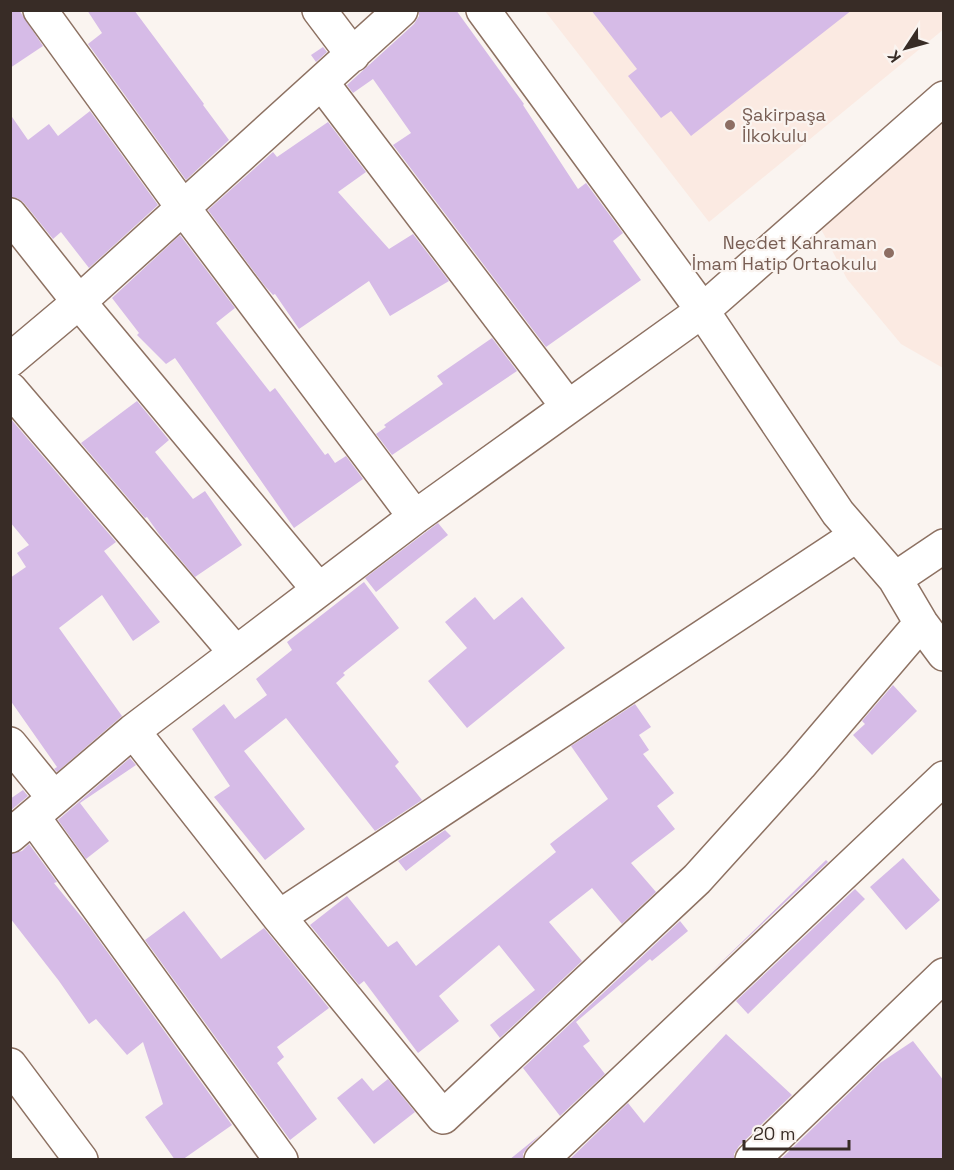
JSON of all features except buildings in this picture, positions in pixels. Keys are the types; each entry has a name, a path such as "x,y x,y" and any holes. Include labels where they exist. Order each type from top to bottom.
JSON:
{"street":[{"path":"40,10 415,518"},
{"path":"319,10 353,55"},
{"path":"10,360 79,302 401,10"},
{"path":"483,10 702,311 838,513 895,579 921,623 944,654"},
{"path":"322,83 568,407"},
{"path":"32,817 133,731 319,590 702,311 944,98"},
{"path":"10,215 79,302 319,590"},
{"path":"10,389 236,653"},
{"path":"279,917 857,535"},
{"path":"895,579 944,546"},
{"path":"133,731 279,917 443,1117 697,879 800,765 921,623"},
{"path":"10,744 32,817 281,1160"},
{"path":"541,1160 944,778"},
{"path":"752,1160 939,990"},
{"path":"10,1065 81,1160"}],"shaded area":[{"name":"Şakirpaşa İlkokulu","path":"943,10 944,29 709,222 545,11"},
{"name":"Necdet Kahraman İmam Hatip Ortaokulu","path":"943,124 943,368 901,344 847,279 820,227"}],"place":[{"name":"Şakirpaşa İlkokulu","path":"730,125"},
{"name":"Necdet Kahraman İmam Hatip Ortaokulu","path":"889,253"}]}
